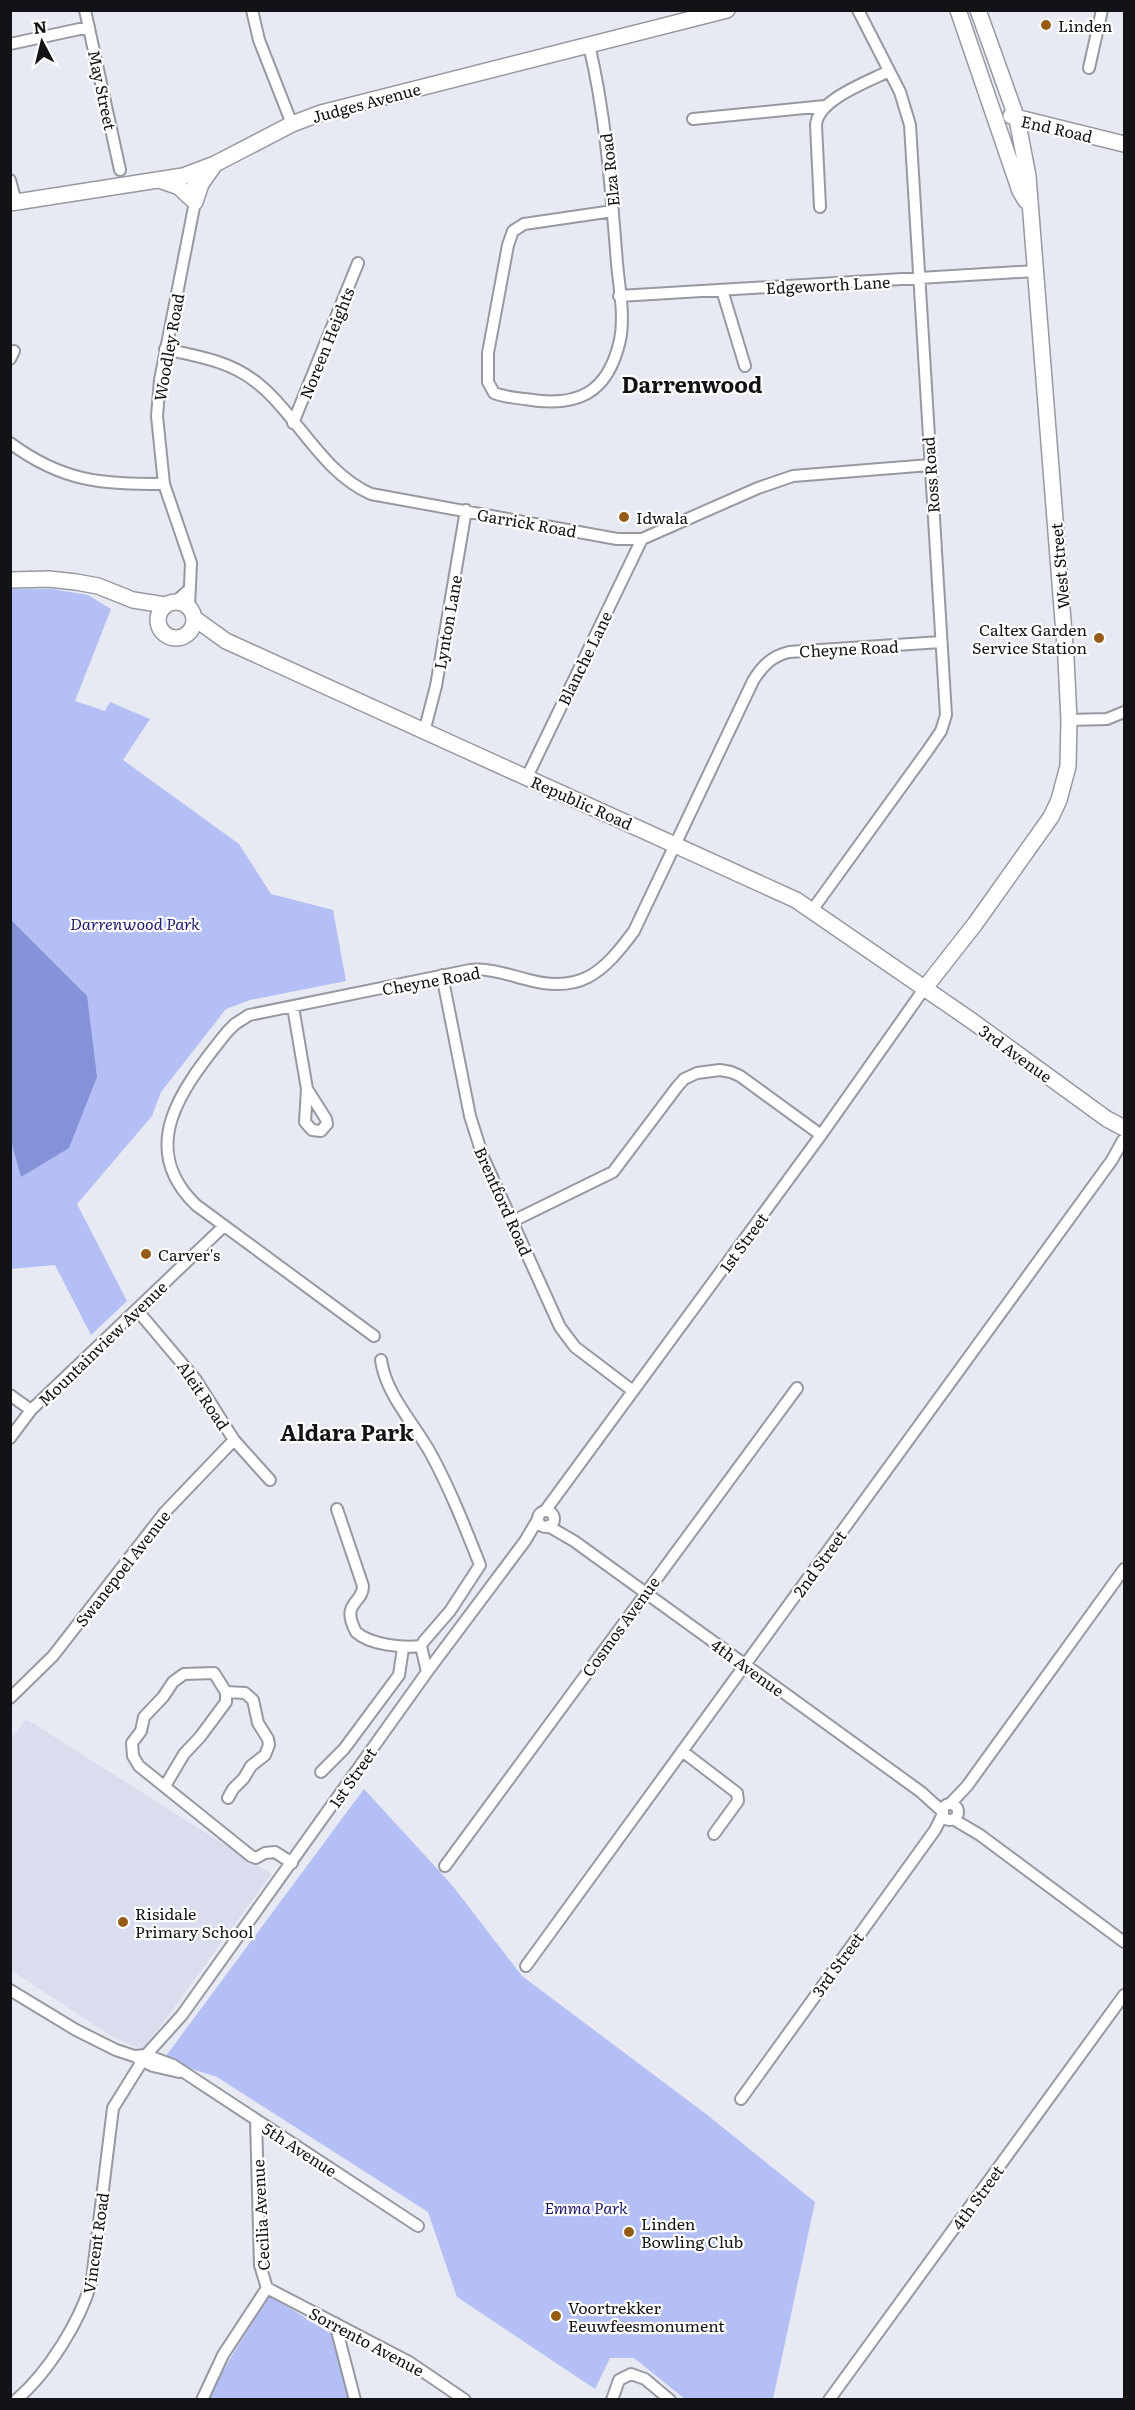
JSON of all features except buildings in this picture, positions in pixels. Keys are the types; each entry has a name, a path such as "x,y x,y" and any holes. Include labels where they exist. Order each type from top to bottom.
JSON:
{"main road":[{"name":"Judges Avenue","path":"13,203 162,181 191,174 292,124 321,113 727,10"},
{"name":"West Street","path":"958,10 1020,191 1029,206"},
{"name":"West Street","path":"924,990 975,924 1054,811 1064,786 1068,766 1069,720 1066,659 1028,176 1017,119 978,10"},
{"name":"End Road","path":"992,106 1017,119 1125,144"},
{"path":"162,181 179,187 195,202 201,184 215,164"},
{"name":"Republic Road","path":"10,580 49,579 76,582 98,586 133,600 181,608 225,641 769,886 813,909 924,990"},
{"name":"Republic Road","path":"133,600 158,622"},
{"path":"181,608 192,629 186,636 174,638 162,632 158,622 160,611 181,608"},
{"name":"Republic Road","path":"186,636 225,641"},
{"name":"3rd Avenue","path":"924,990 972,1021 1107,1119 1124,1138"}],"street":[{"name":"May Street","path":"85,10 120,170"},
{"path":"252,10 259,40 292,124"},
{"name":"Ross Road","path":"813,909 941,730 946,715 910,125 905,105 890,71 858,10"},
{"path":"1089,68 1102,10"},
{"path":"10,44 89,27"},
{"name":"Elza Road","path":"589,45 604,122 613,211 620,296 620,339 608,371 599,387 575,399 552,403 498,394 491,389 487,375 488,353 507,246 513,231 529,223 613,211"},
{"path":"693,118 825,106 890,71"},
{"path":"820,207 816,125 819,114 825,106"},
{"name":"Woodley Road","path":"181,608 190,589 191,563 164,484 157,416 165,349 195,202 191,174"},
{"path":"10,180 13,203"},
{"name":"Noreen Heights","path":"293,423 358,263"},
{"name":"Edgeworth Lane","path":"620,296 1036,271"},
{"path":"722,290 745,366"},
{"name":"Garrick Road","path":"165,349 206,358 243,373 262,387 340,473 360,489 382,496 617,538 642,539 758,488 793,476 930,465"},
{"path":"10,443 35,461 71,477 108,482 164,484"},
{"name":"Lynton Lane","path":"424,732 438,675 466,510"},
{"name":"Blanche Lane","path":"527,777 642,539"},
{"name":"Cheyne Road","path":"374,1336 223,1227 187,1197 170,1163 168,1139 173,1111 211,1052 235,1024 249,1015 441,975 482,969 553,985 573,983 585,978 610,960 634,931 753,681 768,662 789,652 941,642"},
{"path":"1069,720 1107,719 1125,712"},
{"name":"Brentford Road","path":"441,975 474,1131 483,1157 560,1327 570,1343 633,1391"},
{"name":"1st Street","path":"143,2061 182,2015 427,1672 525,1541 547,1520 560,1493 924,990"},
{"path":"293,1007 307,1089"},
{"path":"513,1221 613,1172 677,1087 684,1079 697,1073 720,1070 740,1076 820,1135"},
{"name":"2nd Street","path":"526,1966 1112,1160 1124,1138"},
{"name":"Mountainview Avenue","path":"10,1438 31,1410 223,1227"},
{"name":"Aleit Road","path":"137,1310 196,1380 234,1440 270,1480"},
{"path":"336,1509 363,1586 361,1595 353,1602 351,1609 354,1627 360,1635 404,1648 421,1646 450,1611 480,1565 443,1477 421,1437 388,1386 381,1360"},
{"name":"Cosmos Avenue","path":"445,1866 797,1388"},
{"path":"10,1395 31,1410"},
{"name":"Swanepoel Avenue","path":"10,1698 53,1656 147,1533 234,1440"},
{"name":"4th Avenue","path":"547,1520 950,1812 1125,1942"},
{"name":"3rd Street","path":"741,2099 1125,1569"},
{"path":"421,1646 427,1672"},
{"path":"321,1772 344,1749 399,1675 404,1648"},
{"path":"165,1786 184,1754 224,1707 226,1692 214,1673 184,1674 173,1682 163,1697 144,1717 141,1731 132,1743 133,1756 136,1763 255,1858 275,1852 292,1863"},
{"path":"226,1692 245,1694 253,1700 258,1723 269,1745 264,1755 251,1766 228,1798"},
{"path":"682,1751 737,1793 738,1801 714,1834"},
{"name":"5th Avenue","path":"10,1990 76,2030 123,2053 182,2073 418,2226"},
{"name":"4th Street","path":"833,2398 1125,1995"},
{"name":"Vincent Road","path":"16,2400 43,2373 86,2301 92,2278 111,2116 123,2090 143,2061"},
{"name":"Cecilia Avenue","path":"202,2400 223,2355 267,2288 260,2265 256,2120"},
{"name":"Sorrento Avenue","path":"267,2288 409,2362 465,2400"},
{"path":"335,2323 355,2400"},
{"path":"612,2400 619,2380 631,2373 645,2379 670,2400"}],"shaded area":[{"path":"11,920 87,996 97,1077 69,1148 21,1177 10,1137"},
{"name":"Risidale Primary School","path":"26,1719 271,1874 143,2050 111,2036 11,1970 11,1740"}],"green space":[{"name":"Darrenwood Park","path":"10,589 52,589 88,595 111,609 75,701 105,711 110,702 150,719 123,760 239,844 271,894 333,910 346,981 250,1000 226,1009 161,1092 152,1116 77,1204 127,1301 91,1335 55,1265 11,1269"},
{"name":"Emma Park","path":"364,1789 452,1885 522,1976 706,2114 815,2202 773,2399 685,2399 634,2358 610,2358 595,2389 457,2297 428,2212 217,2077 163,2060"},
{"path":"269,2295 339,2339 356,2400 205,2400"}],"place":[{"name":"Linden","path":"1046,25"},
{"name":"Idwala","path":"624,517"},
{"name":"Caltex Garden Service Station","path":"1099,638"},
{"name":"Carver's","path":"146,1254"},
{"name":"Risidale Primary School","path":"123,1922"},
{"name":"Linden Bowling Club","path":"629,2232"},
{"name":"Voortrekker Eeuwfeesmonument","path":"556,2316"}],"district":[{"name":"Darrenwood","path":"692,383"},
{"name":"Aldara Park","path":"347,1431"}]}
